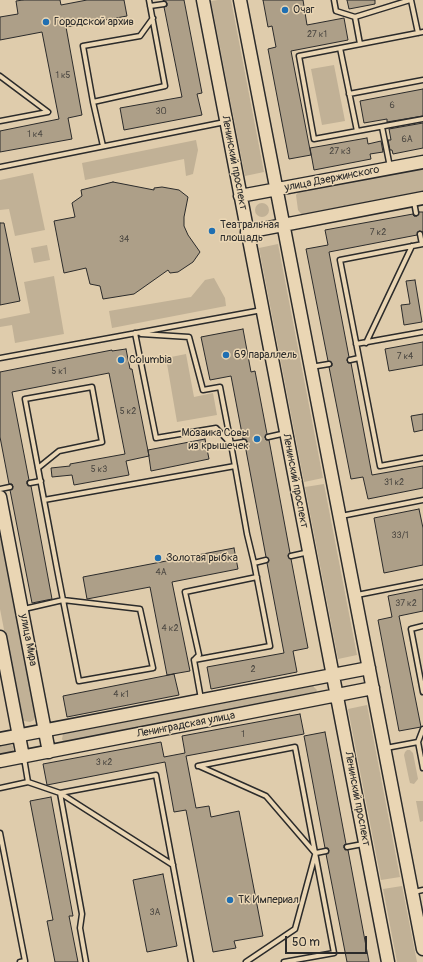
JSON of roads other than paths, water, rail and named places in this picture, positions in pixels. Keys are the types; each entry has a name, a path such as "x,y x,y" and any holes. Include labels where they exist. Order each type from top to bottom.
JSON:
{"main road":[{"name":"Ленинский проспект","path":"202,0 388,962"},
{"path":"240,0 384,748 418,891 423,948"},
{"name":"улица Дзержинского","path":"240,196 423,162"},
{"path":"247,232 418,199"},
{"name":"улица Мира","path":"0,497 3,530 22,610 49,752"},
{"path":"0,636 23,757"},
{"name":"Ленинградская улица","path":"0,739 369,668"},
{"name":"Ленинградская улица","path":"0,761 373,688"}],"lane":[{"path":"92,102 165,86 149,0"},
{"path":"334,0 336,11 355,16 411,0 420,33 298,56 314,139 423,119"},
{"path":"150,6 164,4"},
{"path":"355,16 360,44"},
{"path":"103,146 92,102 82,46 140,36 153,18"},
{"path":"340,48 357,131"},
{"path":"0,76 48,112 0,121"},
{"path":"349,94 423,80"},
{"path":"0,167 226,122"},
{"path":"382,127 390,168"},
{"path":"416,213 418,199"},
{"path":"420,234 422,244 340,260 380,466 423,458"},
{"path":"366,343 412,246"},
{"path":"0,358 262,310"},
{"path":"356,344 423,332"},
{"path":"135,333 156,438 216,428 231,444"},
{"path":"135,333 189,337 203,390 220,387 247,534 270,646 194,660"},
{"path":"350,360 359,358"},
{"path":"311,368 329,364"},
{"path":"22,610 63,600 140,610 153,668 79,681 63,600 44,500 40,481 25,399 92,387 102,442 59,451 38,468"},
{"path":"268,437 286,433"},
{"path":"231,444 244,442"},
{"path":"44,500 235,466"},
{"path":"30,483 40,481"},
{"path":"0,489 10,487"},
{"path":"340,516 423,500"},
{"path":"291,556 309,552"},
{"path":"254,563 266,560"},
{"path":"194,660 199,655 186,592 257,577"},
{"path":"355,595 423,582"},
{"path":"423,626 411,629 423,692"},
{"path":"194,660 202,700"},
{"path":"423,729 418,742 423,768"},
{"path":"384,748 418,742"},
{"path":"284,962 334,953 316,853 295,747 198,766 266,796 316,853"},
{"path":"23,757 28,782"},
{"path":"60,793 156,775 192,962"},
{"path":"0,788 28,782 60,793 173,865"},
{"path":"60,793 82,914 80,928 86,962"},
{"path":"0,833 25,962 20,962"},
{"path":"347,847 366,844"},
{"path":"316,853 326,851"},
{"path":"246,962 295,929 316,853"}],"place":[{"name":"Очаг","path":"285,10"},
{"name":"Городской архив","path":"46,22"},
{"name":"Театральная площадь","path":"212,231"},
{"name":"69 параллель","path":"226,355"},
{"name":"Columbia","path":"121,360"},
{"name":"Мозаика Совы из крышечек","path":"257,439"},
{"name":"Золотая рыбка","path":"158,558"},
{"name":"ТК Империал","path":"230,900"}]}
